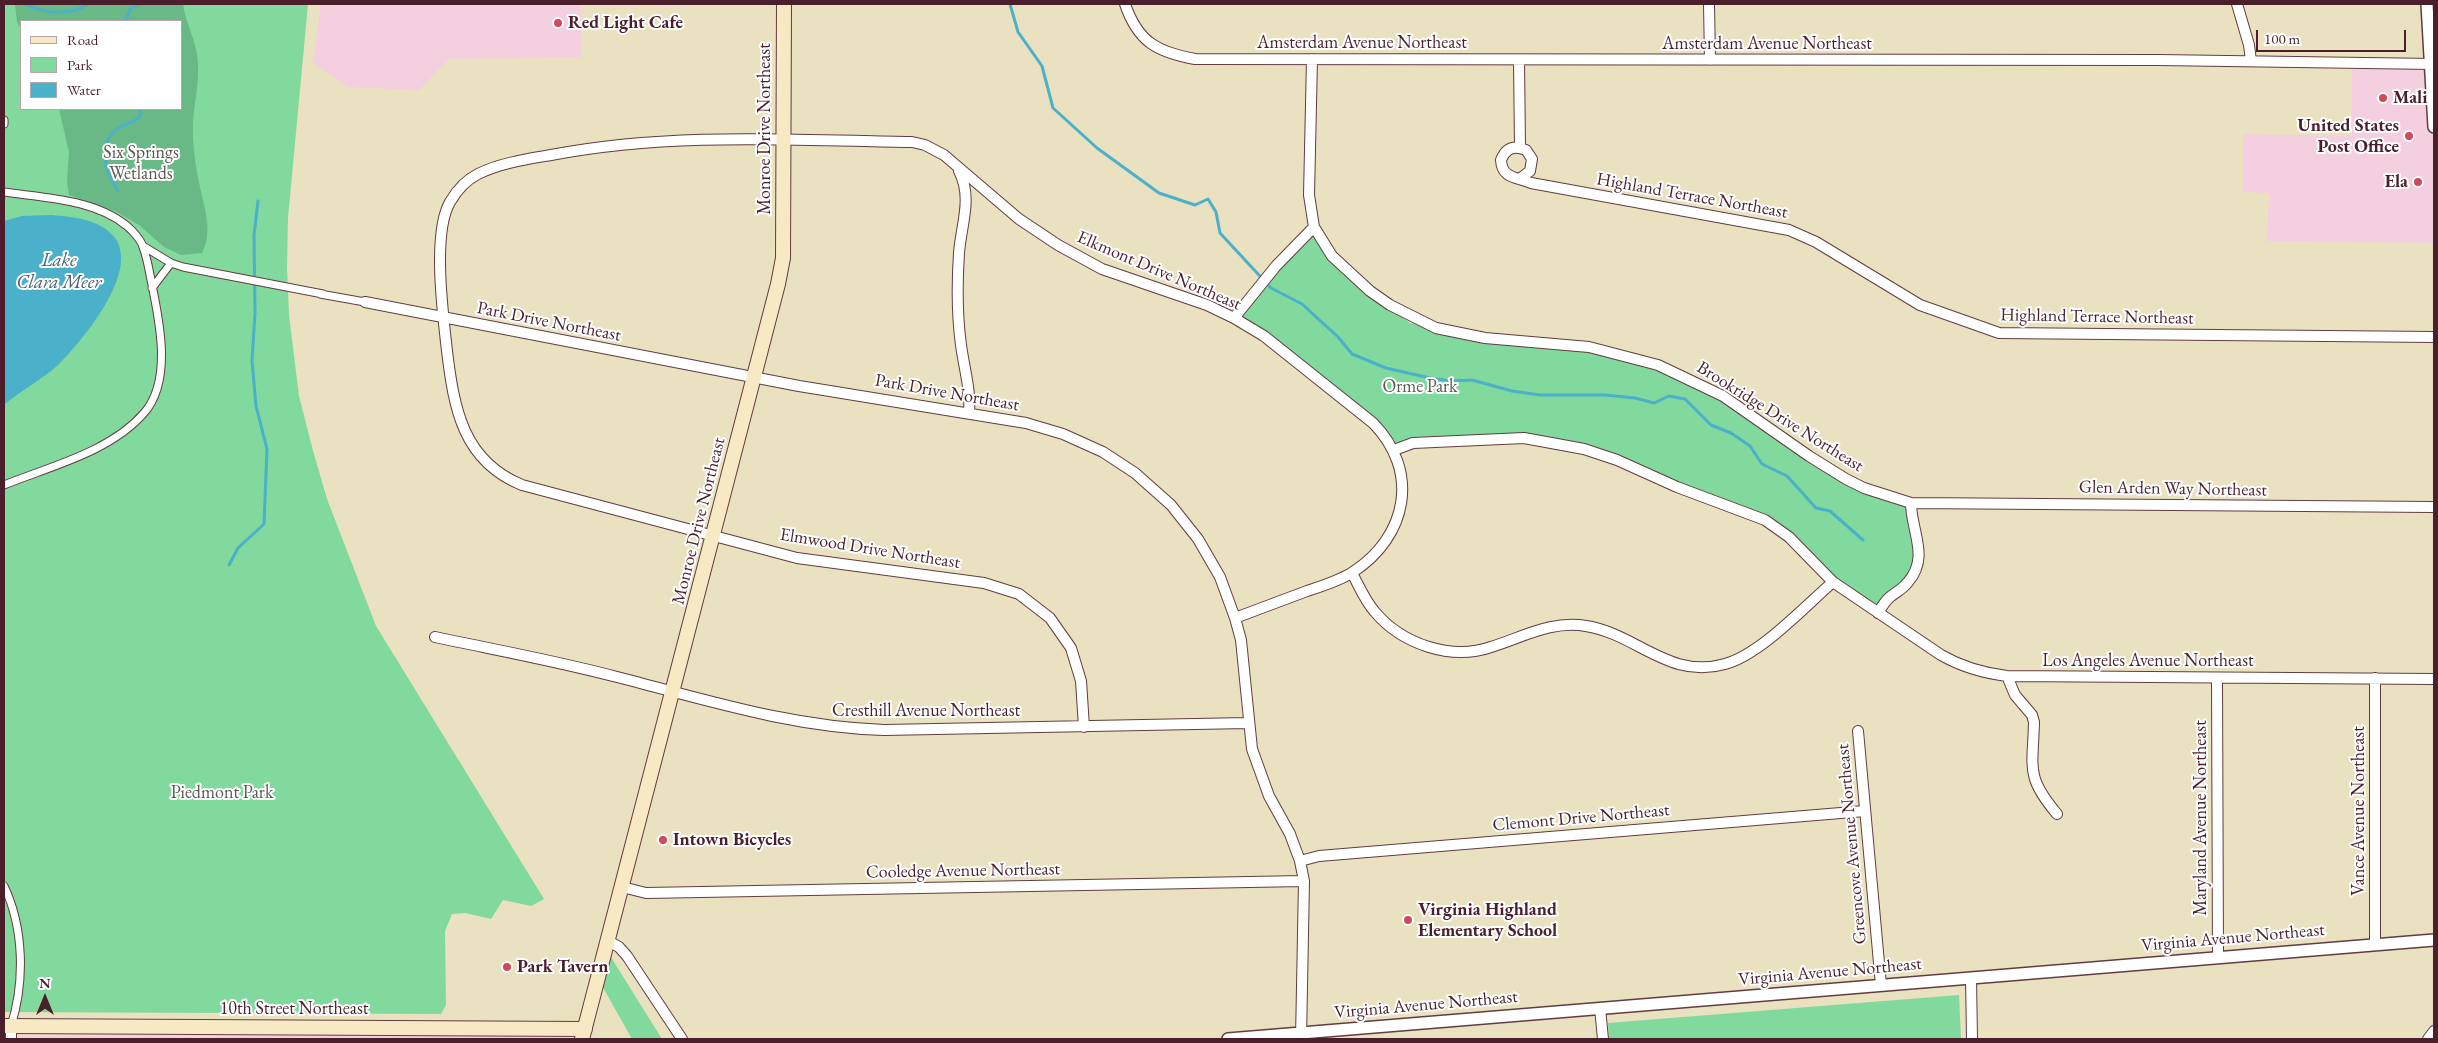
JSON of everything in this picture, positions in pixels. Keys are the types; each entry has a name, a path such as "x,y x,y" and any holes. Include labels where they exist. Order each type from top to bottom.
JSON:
{"main road":[{"name":"Monroe Drive Northeast","path":"584,1034 755,378 783,258 784,4"},
{"name":"10th Street Northeast","path":"8,1030 584,1034"}],"street":[{"name":"Amsterdam Avenue Northeast","path":"1125,4 1131,21 1141,36 1154,47 1175,55 1195,59 2251,61 2432,64"},
{"path":"1709,4 1710,60"},
{"path":"2237,4 2249,45 2251,61"},
{"path":"2427,4 2432,64 2434,127"},
{"name":"Brookridge Drive Northeast","path":"1312,59 1309,195 1314,227 1332,256 1355,279 1390,305 1436,328 1464,335 1589,347 1658,366 1723,396 1809,456 1864,488 1911,503"},
{"path":"1519,60 1520,147 1530,154 1532,159 1530,171 1520,178"},
{"name":"Elkmont Drive Northeast","path":"784,140 912,142 935,149 1019,219 1058,245 1102,269 1140,284 1208,305 1234,318 1264,336 1373,423 1394,450 1403,482 1399,512 1379,548 1352,573 1334,582 1235,618"},
{"name":"Elmwood Drive Northeast","path":"784,140 670,141 617,145 536,158 479,174 457,192 443,218 441,251 444,318 448,362 463,426 475,450 492,469 522,485 797,558 984,583 1019,594 1050,618 1071,648 1081,682 1084,727"},
{"name":"Highland Terrace Northeast","path":"1520,147 1508,150 1501,160 1504,172 1508,176 1520,178 1531,184 1789,230 1816,242 1920,305 1999,333 2434,337"},
{"path":"956,165 964,181 967,194 959,253 958,309 970,390 969,414"},
{"path":"4,192 96,209 126,226 143,246 158,315 161,354 158,381 149,406 126,430 104,444 4,485"},
{"path":"1234,318 1276,266 1314,227"},
{"name":"Park Drive Northeast","path":"143,246 172,263 198,270 755,378 1026,423 1063,434 1103,452 1135,473 1171,506 1198,539 1220,577 1235,618 1244,664 1247,723 1252,749 1260,774 1290,834 1300,861 1304,881 1301,1036"},
{"path":"152,288 172,263"},
{"path":"1394,450 1414,443 1504,437 1545,440 1584,449 1765,520 1789,537 1833,582 1878,613 1888,598 1908,583 1918,564 1920,544 1911,512 1911,503"},
{"name":"Glen Arden Way Northeast","path":"1911,503 2434,507"},
{"path":"1352,573 1367,601 1384,622 1405,637 1430,647 1456,652 1478,651 1542,628 1580,625 1616,634 1669,662 1698,668 1724,664 1749,653 1833,582"},
{"name":"Los Angeles Avenue Northeast","path":"1878,613 1956,663 1982,673 2007,676 2434,679"},
{"name":"Cresthill Avenue Northeast","path":"436,637 571,666 791,721 845,729 884,730 1247,723"},
{"path":"2007,676 2015,695 2032,715 2034,722 2032,765 2034,777 2040,794 2057,814"},
{"name":"Maryland Avenue Northeast","path":"2218,678 2218,957"},
{"name":"Vance Avenue Northeast","path":"2375,678 2375,944"},
{"name":"Greencove Avenue Northeast","path":"1858,731 1881,985"},
{"name":"Clemont Drive Northeast","path":"1300,861 1327,856 1865,811"},
{"name":"Cooledge Avenue Northeast","path":"622,887 646,893 1304,881"},
{"path":"4,886 16,916 19,938 19,974 8,1030"},
{"name":"Virginia Avenue Northeast","path":"1228,1039 1301,1036 1600,1008 2434,940"},
{"path":"608,941 619,947 627,956 682,1039"},
{"path":"1971,978 1972,1039"},
{"path":"1600,1008 1603,1039"},
{"path":"2428,1039 2434,1031"}],"shaded area":[{"path":"321,4 581,4 581,57 449,59 419,90 348,87 313,63"},
{"path":"2352,62 2434,64 2434,243 2267,241 2269,193 2243,192 2243,134 2352,136"},
{"path":"20,1036 548,1036 557,1039 20,1039"}],"green space":[{"name":"Piedmont Park","path":"4,4 308,4 288,218 287,267 289,315 299,396 312,447 327,499 376,626 544,899 531,906 503,900 491,919 465,913 452,914 445,931 446,1005 441,1014 4,1012"},
{"name":"Six Springs Wetlands","path":"15,4 183,4 196,47 198,63 193,135 196,167 207,226 207,235 202,253 181,255 164,247 139,225 115,211 69,195 67,182 69,152 59,110 182,110 182,20 20,20 20,27 17,22"},
{"name":"Orme Park","path":"1313,230 1343,275 1410,323 1497,341 1624,357 1718,397 1849,487 1905,505 1916,535 1913,577 1872,614 1823,573 1789,532 1677,483 1565,447 1485,439 1404,450 1235,320"},
{"path":"609,954 662,1039 632,1039 601,984"},
{"path":"1959,995 1961,1039 1609,1039 1608,1023"}],"water":[{"name":"Lake Clara Meer","path":"52,215 86,220 109,232 115,238 121,252 120,269 105,305 81,339 52,370 4,405 4,221 22,216"}],"waterway":[{"path":"24,4 40,10 56,12 73,11 88,4"},
{"path":"125,20 131,8 139,4"},
{"path":"1010,4 1018,32 1042,66 1053,108 1097,148 1159,193 1195,205 1208,199 1216,212 1220,233 1271,288 1302,304 1338,337 1352,354 1386,368 1430,378 1451,381 1472,380 1512,391 1540,395 1605,395 1635,398 1654,403 1669,396 1685,399 1711,425 1731,433 1750,446 1762,464 1787,476 1816,508 1830,511 1863,540"},
{"path":"118,191 106,166 105,148 113,132 139,117 140,110"},
{"path":"229,565 238,548 264,524 267,449 256,406 252,361 255,313 254,235 258,201"}],"place":[{"name":"Red Light Cafe","path":"558,23"},
{"name":"Mali","path":"2383,98"},
{"name":"United States Post Office","path":"2409,136"},
{"name":"Ela","path":"2418,182"},
{"name":"Intown Bicycles","path":"663,840"},
{"name":"Virginia Highland Elementary School","path":"1408,920"},
{"name":"Park Tavern","path":"507,967"}]}
